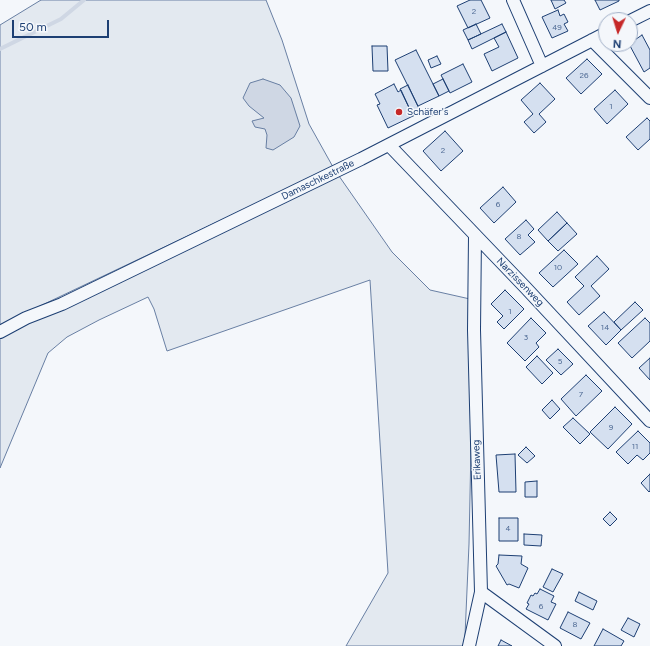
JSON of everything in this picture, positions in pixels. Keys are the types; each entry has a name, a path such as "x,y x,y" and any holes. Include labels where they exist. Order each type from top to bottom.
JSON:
{"street":[{"path":"513,0 542,66"},
{"path":"638,17 650,11"},
{"name":"Damaschkestraße","path":"0,332 26,318 62,304 389,145 598,37"},
{"path":"592,40 650,98"},
{"name":"Narzissenweg","path":"389,145 526,287 650,421"},
{"name":"Erikaweg","path":"469,646 481,592 474,330 476,236"},
{"path":"481,592 555,646"}],"shaded area":[{"path":"41,0 266,0 282,40 309,124 333,167 0,325 0,25"},
{"path":"263,79 280,85 291,98 300,126 294,137 273,150 266,148 267,135 265,129 255,127 252,121 264,118 249,106 243,98 250,83"},
{"path":"339,176 392,252 430,290 470,299 472,399 469,544 465,636 463,646 346,646 388,573 370,280 167,351 154,309 148,297 99,320 67,337 48,353 0,468 0,337"}],"building":[{"path":"470,0 481,0 490,18 468,28 457,6"},
{"path":"551,0 564,0 566,3 555,9"},
{"path":"595,0 619,0 619,1 600,10"},
{"path":"558,10 560,16 564,14 568,22 564,24 568,31 552,38 542,17"},
{"path":"476,24 481,34 468,40 463,30"},
{"path":"502,24 506,32 472,49 468,40"},
{"path":"506,32 518,58 492,71 484,54 499,47 494,38"},
{"path":"642,35 650,50 650,68 644,72 633,52 638,52 638,38"},
{"path":"372,46 387,46 388,71 373,71"},
{"path":"416,50 439,96 418,106 395,60"},
{"path":"437,56 441,64 431,68 428,60"},
{"path":"587,59 602,74 581,94 566,78"},
{"path":"463,64 472,82 450,93 441,75"},
{"path":"443,79 449,91 439,96 433,84"},
{"path":"540,83 555,99 539,114 546,122 534,133 524,122 533,114 521,100"},
{"path":"394,84 398,92 401,90 413,116 388,128 377,105 380,104 375,94"},
{"path":"408,85 421,113 413,116 400,89"},
{"path":"615,90 628,104 607,124 594,109"},
{"path":"647,118 650,121 650,139 638,150 626,137"},
{"path":"445,131 463,151 441,171 423,151"},
{"path":"503,187 516,202 494,223 480,208"},
{"path":"557,212 567,223 548,241 538,230"},
{"path":"526,220 534,229 528,235 535,242 520,255 505,239"},
{"path":"567,223 577,234 558,251 548,241"},
{"path":"564,250 578,264 553,287 539,273"},
{"path":"597,256 609,269 591,286 600,296 579,315 567,302 584,286 575,277"},
{"path":"505,290 524,309 504,329 497,322 503,316 491,304"},
{"path":"635,302 643,310 621,330 614,322"},
{"path":"604,312 621,330 606,345 588,326"},
{"path":"531,318 546,333 536,343 539,347 525,361 507,343"},
{"path":"645,318 650,323 650,341 632,358 618,343"},
{"path":"558,349 573,364 561,375 546,360"},
{"path":"537,356 553,373 542,384 526,367"},
{"path":"650,358 650,380 639,368"},
{"path":"586,375 602,391 576,416 561,399"},
{"path":"552,400 560,409 550,419 542,410"},
{"path":"615,407 632,424 608,449 590,432"},
{"path":"573,418 590,434 580,444 563,427"},
{"path":"638,431 650,443 650,453 643,460 637,455 628,464 616,452"},
{"path":"526,447 535,456 527,463 518,455"},
{"path":"515,454 516,492 499,492 496,455"},
{"path":"650,474 650,491 649,492 641,483"},
{"path":"537,481 537,497 525,497 525,482"},
{"path":"610,512 617,519 610,526 603,519"},
{"path":"499,518 518,518 518,541 499,541"},
{"path":"524,534 542,535 541,546 524,545"},
{"path":"499,555 522,556 521,564 528,568 519,588 509,584 507,585 496,566 498,564"},
{"path":"552,569 563,574 553,592 543,587"},
{"path":"540,589 554,596 551,602 556,604 548,620 526,609 531,595 533,596 535,593 537,594"},
{"path":"579,592 597,601 593,610 575,601"},
{"path":"568,612 590,623 581,639 560,628"},
{"path":"628,618 640,624 634,637 621,630"},
{"path":"603,629 624,641 621,646 594,646"},
{"path":"501,640 512,646 498,646"}],"waterway":[{"path":"0,49 61,19 84,0"}],"place":[{"name":"Schäfer's","path":"399,112"}]}
